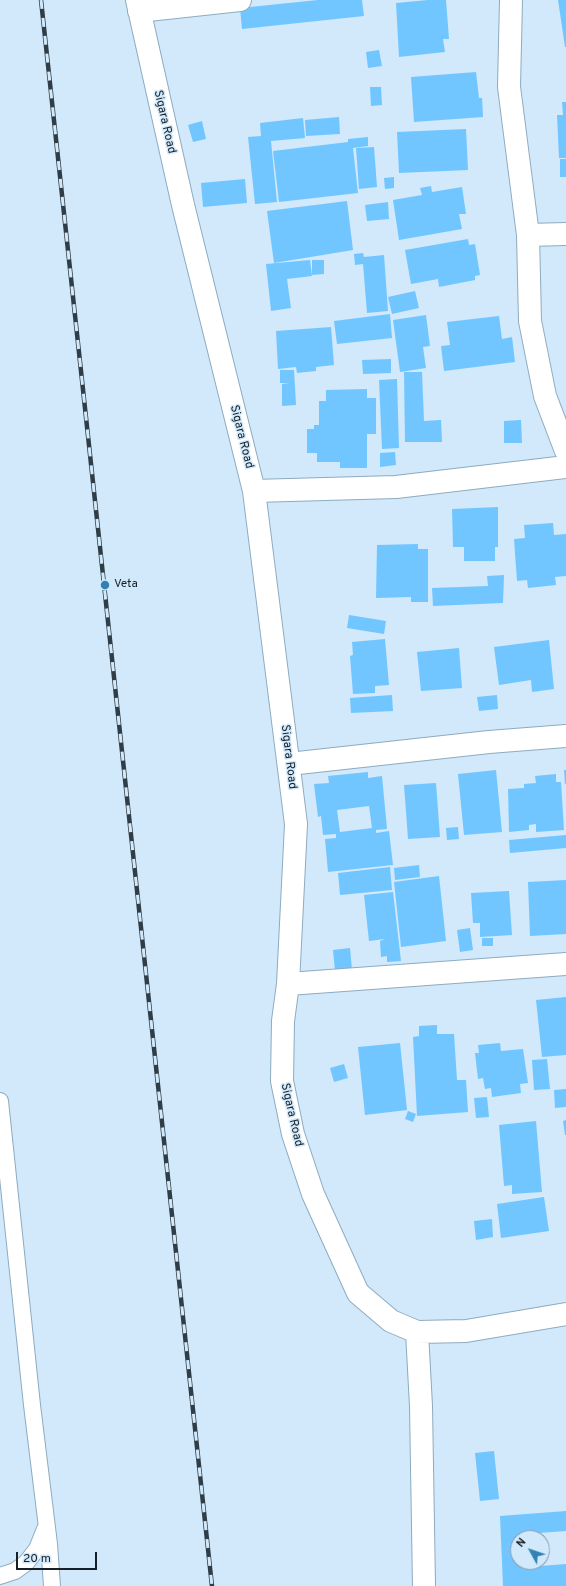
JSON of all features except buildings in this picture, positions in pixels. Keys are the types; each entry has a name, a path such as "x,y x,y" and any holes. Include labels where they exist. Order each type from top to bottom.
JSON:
{"street":[{"path":"138,6 240,0"},
{"path":"511,0 509,87 528,235 530,321 545,396 566,451"},
{"name":"Sigara Road","path":"138,6 183,205 254,491 296,824 288,984 283,1021 282,1081 293,1134 313,1194 358,1292 391,1321 417,1332 466,1331 566,1314"},
{"path":"528,235 566,234"},
{"path":"254,491 396,487 566,467"},
{"path":"289,764 489,742 566,736"},
{"path":"288,984 566,964"},
{"path":"417,1332 421,1406 421,1493 424,1586"}],"lane":[{"path":"0,1100 52,1586"},
{"path":"0,1576 15,1570 26,1563 37,1549 43,1537 46,1521"}],"railway":[{"path":"41,0 212,1586"}],"place":[{"name":"Veta","path":"105,585"}]}
